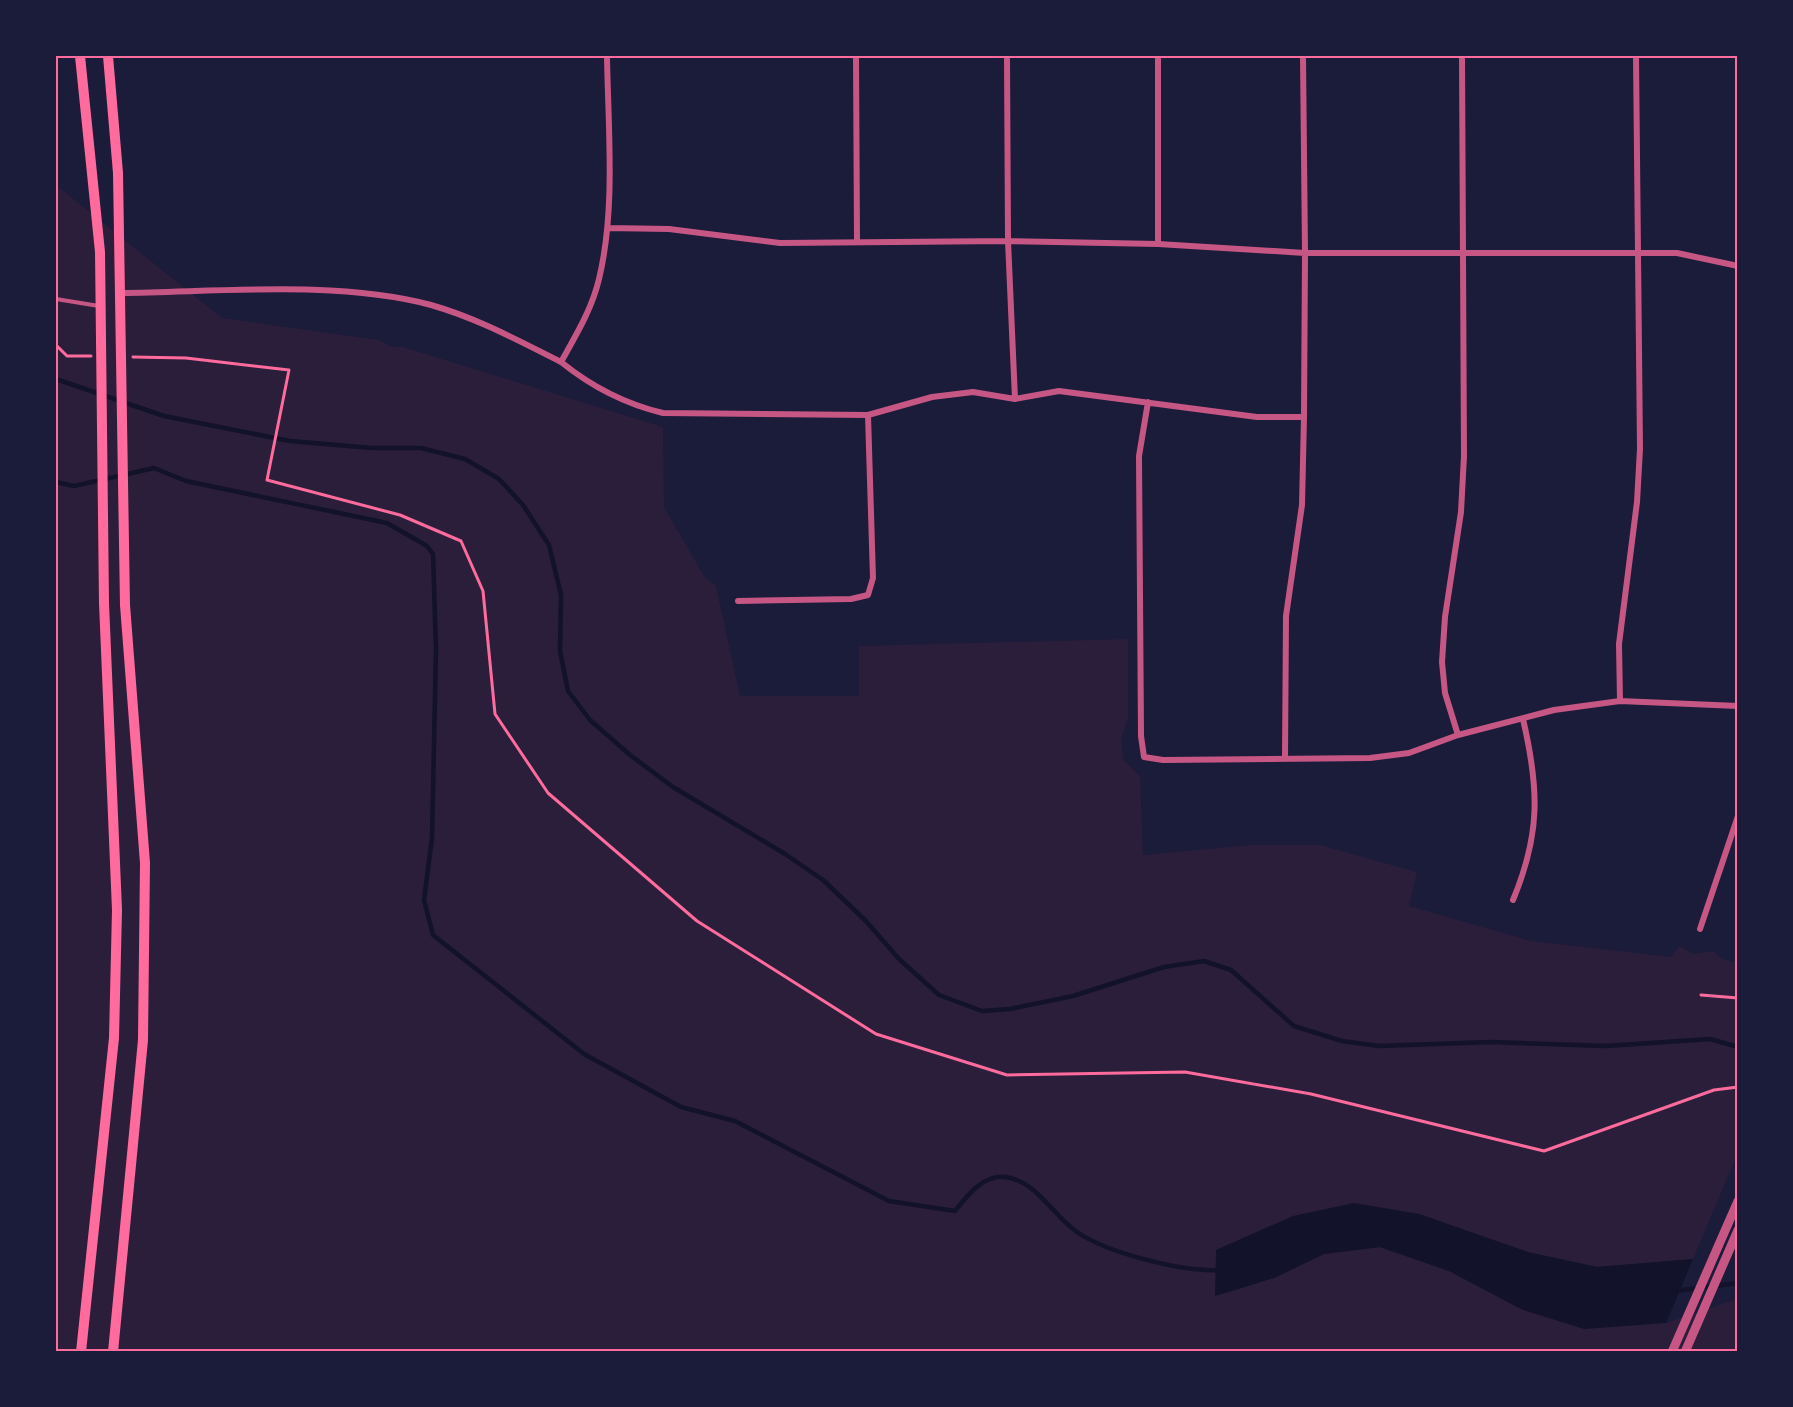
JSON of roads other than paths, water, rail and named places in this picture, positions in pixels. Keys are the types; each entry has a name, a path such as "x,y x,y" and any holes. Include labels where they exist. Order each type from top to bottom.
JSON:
{"main road":[{"path":"80,56 93,166 102,306 104,603 117,910 114,1038 81,1352"},
{"path":"108,56 118,173 125,605 145,863 143,1040 113,1352"}],"street":[{"path":"561,362 587,316 599,280 608,228 607,56"},
{"path":"856,56 857,242"},
{"path":"1007,56 1008,240 1015,399"},
{"path":"1158,56 1158,244"},
{"path":"1285,757 1286,616 1302,505 1305,253 1303,56"},
{"path":"1458,735 1445,693 1442,662 1445,617 1461,512 1464,456 1462,56"},
{"path":"1620,701 1619,644 1637,501 1640,449 1640,253 1636,56"},
{"path":"608,228 669,229 780,243 1008,240 1158,244 1305,253 1677,253 1737,266"},
{"path":"121,293 337,291 392,297 432,306 468,318 561,362 580,377 613,396 641,408 663,413 868,415 932,397 972,392 1015,399 1059,391 1257,417 1304,417"},
{"path":"1148,402 1139,456 1141,736 1144,757 1163,760 1380,757 1409,753 1458,735 1554,710 1620,701 1737,706"},
{"path":"738,602 851,599 868,596 873,578 868,415"},
{"path":"1514,900 1532,848 1536,790 1523,719"},
{"path":"1700,929 1737,816"},
{"path":"1672,1352 1737,1201"},
{"path":"1685,1352 1737,1230"}],"lane":[{"path":"56,299 102,306"}],"waterway":[{"path":"56,379 164,416 290,441 372,448 421,448 465,459 499,479 523,505 549,545 561,595 560,651 568,691 590,720 630,755 673,787 785,854 823,880 865,920 899,959 939,995 982,1011 1010,1009 1073,996 1164,967 1204,961 1231,970 1294,1026 1342,1041 1379,1046 1491,1042 1606,1046 1710,1039 1738,1047"},
{"path":"56,482 74,486 154,468 186,481 387,523 427,546 433,554 436,650 432,838 424,900 433,935 584,1054 681,1107 735,1121 889,1201 955,1211 983,1182 1006,1177 1027,1185 1068,1225 1090,1240 1146,1260 1186,1268 1219,1270"},
{"path":"1675,1291 1738,1283"}]}
